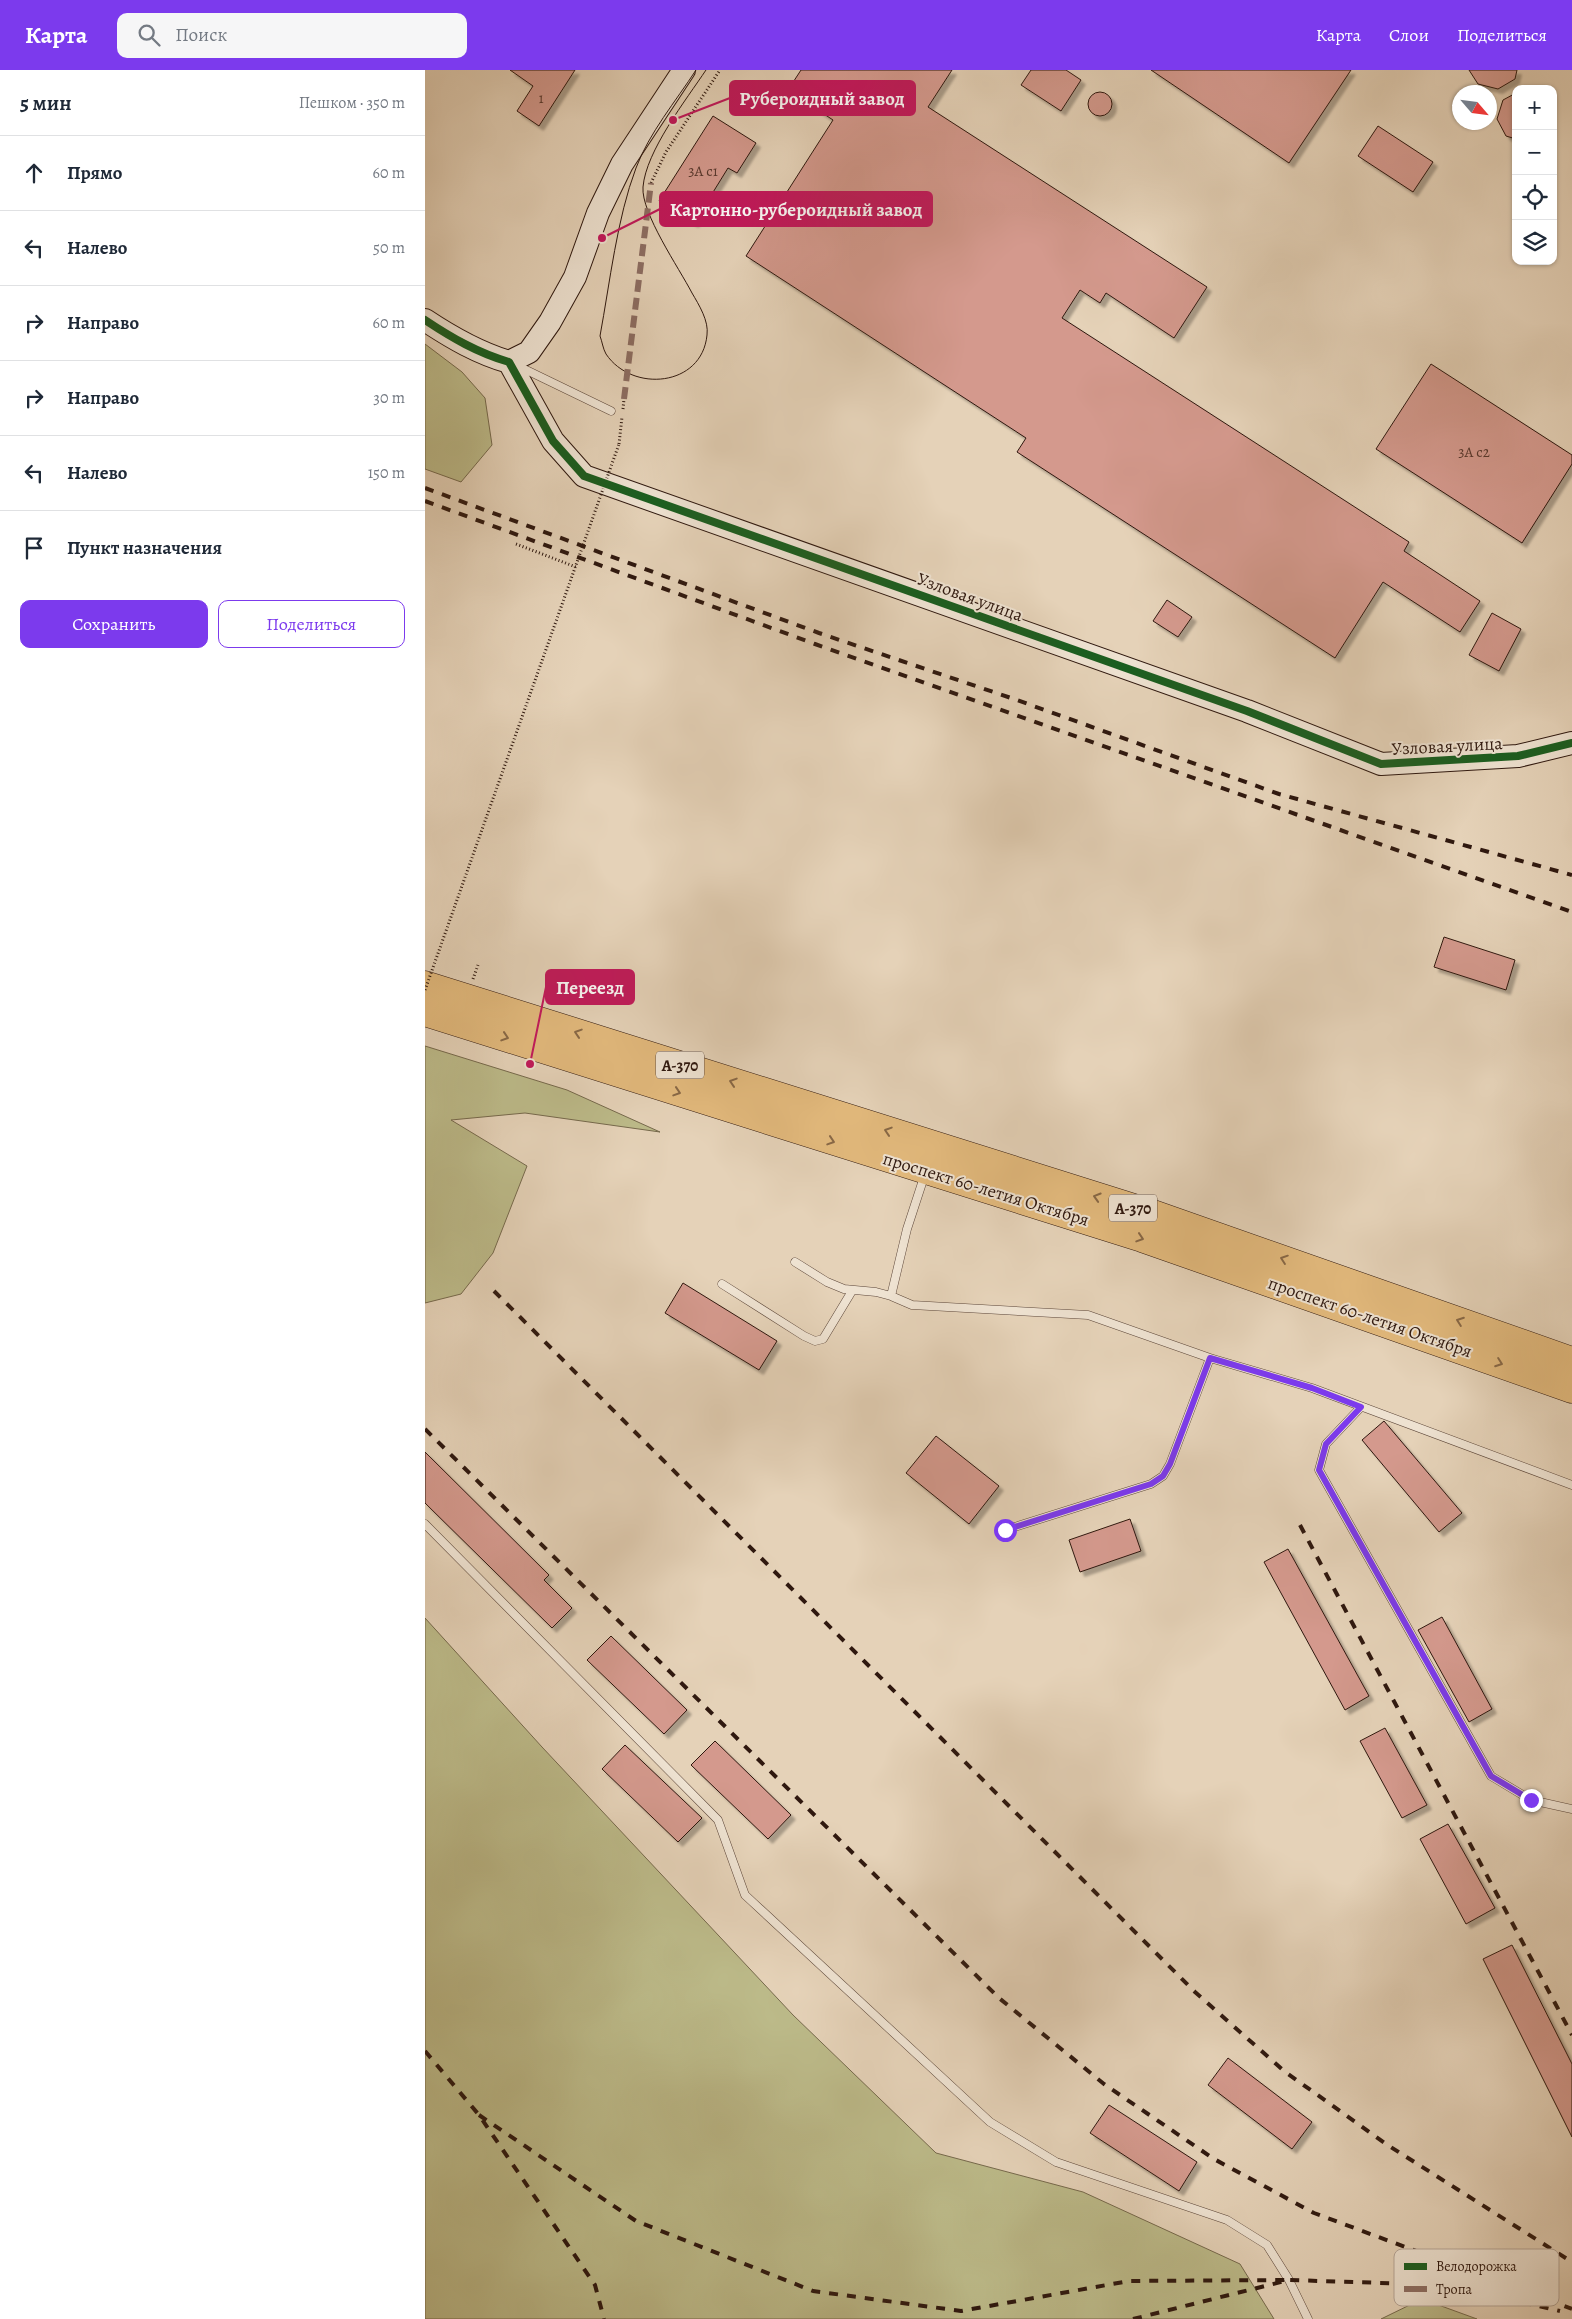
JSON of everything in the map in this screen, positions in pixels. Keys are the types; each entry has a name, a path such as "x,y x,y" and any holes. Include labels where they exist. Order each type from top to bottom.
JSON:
{"highway":[{"name":"проспект 60-летия Октября","path":"425,984 930,1159 1142,1238 1572,1389"},
{"name":"проспект 60-летия Октября","path":"425,1012 930,1159 1159,1216 1572,1361"}],"street":[{"path":"425,320 449,336 485,354 509,362 529,352 550,322 575,277 598,213 622,164 683,70"},
{"name":"Узловая улица","path":"509,362 553,441 584,476 1247,711 1381,764 1518,756 1572,743"}],"lane":[{"path":"509,362 611,411"},
{"path":"891,1296 907,1229 930,1159"},
{"path":"795,1262 827,1282 852,1291 877,1292 912,1305 1088,1315 1210,1358 1312,1388 1572,1485"},
{"path":"722,1284 815,1341 823,1339 852,1291"},
{"path":"1005,1530 1151,1484 1163,1476 1170,1464 1210,1358"},
{"path":"1361,1407 1326,1444 1319,1470 1491,1776 1531,1800 1572,1809"},
{"path":"425,1524 718,1820 745,1895 990,2122 1056,2162 1227,2220 1267,2245 1289,2280 1308,2319"}],"path":[{"path":"651,183 666,152 720,70"},
{"path":"425,990 619,444 624,399"},
{"path":"516,544 576,567"}],"shaded area":[{"path":"425,344 462,372 485,398 492,445 461,482 425,469"},
{"path":"425,1046 567,1090 660,1132 525,1113 451,1120 527,1166 493,1253 461,1294 425,1303"},
{"path":"425,1618 542,1747 793,2015 936,2153 1083,2192 1240,2264 1274,2319 425,2319"},
{"path":"1408,2306 1441,2306 1477,2319 1381,2319"}],"building":[{"path":"510,70 575,70 539,126 517,111 533,86"},
{"path":"801,70 952,70 928,107 1207,287 1174,338 1106,293 1100,303 1080,290 1062,318 1409,542 1404,551 1480,601 1460,632 1383,582 1335,658 1017,452 1026,438 746,256 833,120 788,90"},
{"path":"1031,70 1066,70 1081,80 1061,111 1021,85"},
{"path":"1151,70 1351,70 1289,163"},
{"path":"1469,70 1517,70 1515,79 1498,89 1497,85 1478,84"},
{"path":"1095,92 1105,92 1112,99 1112,109 1105,116 1095,116 1088,109 1088,99"},
{"path":"1512,95 1512,138 1506,136 1497,119 1503,100"},
{"path":"713,116 756,143 737,173 728,168 694,223 659,201"},
{"path":"1378,126 1433,162 1413,192 1358,156"},
{"path":"1431,364 1572,455 1572,464 1522,543 1376,449"},
{"path":"1167,600 1192,617 1178,637 1153,621"},
{"path":"1492,613 1521,629 1499,671 1469,655"},
{"path":"1444,937 1515,960 1506,990 1434,967"},
{"path":"683,1283 777,1341 759,1370 665,1313"},
{"path":"1384,1421 1462,1513 1439,1532 1362,1440"},
{"path":"936,1436 999,1486 969,1524 906,1473"},
{"path":"425,1452 549,1575 544,1580 572,1608 552,1628 425,1503"},
{"path":"1130,1519 1141,1551 1080,1572 1069,1540"},
{"path":"1288,1549 1369,1696 1345,1710 1264,1562"},
{"path":"1442,1617 1492,1709 1469,1722 1418,1630"},
{"path":"611,1636 687,1710 664,1734 587,1660"},
{"path":"1385,1728 1427,1805 1402,1818 1360,1741"},
{"path":"715,1741 791,1815 768,1839 691,1765"},
{"path":"625,1745 702,1818 678,1842 602,1769"},
{"path":"1448,1824 1495,1908 1466,1924 1420,1839"},
{"path":"1512,1945 1572,2064 1572,2137 1483,1959"},
{"path":"1228,2058 1312,2122 1292,2149 1208,2085"},
{"path":"1109,2105 1197,2162 1179,2191 1090,2133"}],"tram line":[{"path":"696,70 648,142 629,187 619,229 600,336 606,354 618,367 632,375 648,379 664,379 680,374 693,365 702,352 707,335 705,319 700,308 654,225 644,198 643,187 651,158 659,142 706,70"}],"railway":[{"path":"425,488 819,633 1014,699 1279,794 1572,875"},
{"path":"425,501 815,644 1572,912"},
{"path":"494,1291 1195,1992 1284,2071 1386,2144 1552,2249"},
{"path":"425,1429 999,1998 1104,2084 1214,2159 1314,2213 1411,2249"},
{"path":"1300,1525 1572,2035"},
{"path":"425,2051 479,2115 595,2285 604,2319"},
{"path":"479,2115 636,2221 813,2291 961,2311 1129,2281 1289,2280"},
{"path":"1559,2254 1572,2262"},
{"path":"1133,2319 1289,2280 1394,2283"},
{"path":"1559,2304 1572,2309"},
{"path":"1538,2306 1560,2311"}],"marked path":[{"path":"624,399 651,183"}],"cycle path":[{"path":"425,320 465,344 509,362 553,441 584,476 1247,711 1381,764 1518,756 1572,743"}],"place":[{"name":"Рубероидный завод","path":"673,120"},
{"name":"Картонно-рубероидный завод","path":"602,238"},
{"name":"Переезд","path":"530,1064"}],"route":[{"path":"1005,1530 1151,1484 1163,1476 1170,1464 1210,1358 1312,1388 1361,1407 1326,1444 1319,1470 1491,1776 1531,1800"}]}
